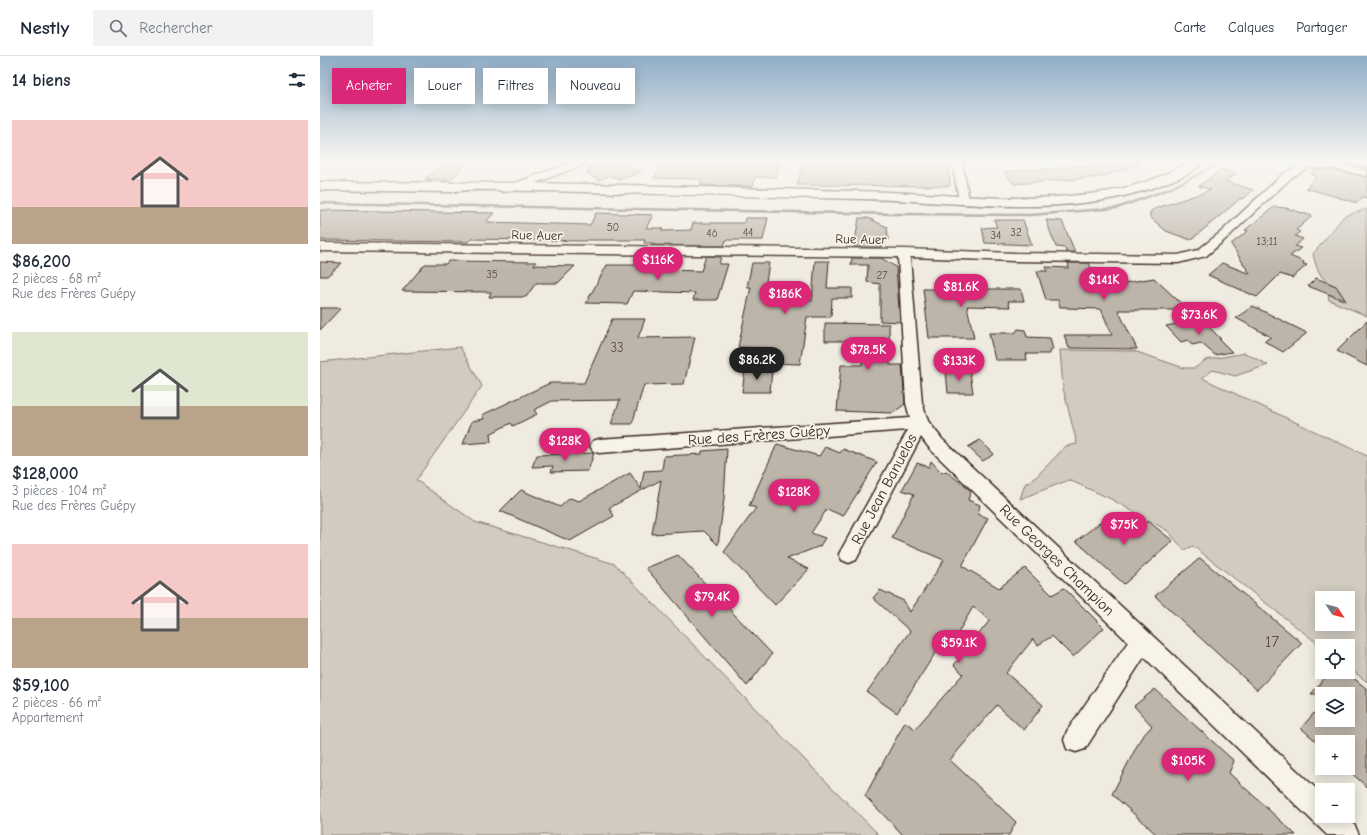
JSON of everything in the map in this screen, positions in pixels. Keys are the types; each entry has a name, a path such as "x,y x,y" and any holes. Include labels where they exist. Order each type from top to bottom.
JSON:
{"main road":[{"path":"934,198 1026,202 1086,198"}],"street":[{"name":"Rue Auer","path":"320,247 904,253 1014,257 1178,259 1202,253 1263,198"},
{"name":"Rue Georges Champion","path":"904,253 914,403 920,423 936,444 1315,805"},
{"name":"Rue des Frères Guépy","path":"599,446 920,423"},
{"name":"Rue Jean Banuelos","path":"849,554 920,423"},
{"path":"1076,740 1142,641"},
{"path":"1333,823 1346,835"}],"shaded area":[{"path":"1367,209 1367,316 1329,300 1328,294 1335,297 1340,292 1322,277 1317,268 1313,254 1344,216"},
{"path":"460,347 482,386 416,480 475,522 615,564 879,835 320,835 320,362"},
{"path":"1060,350 1134,351 1184,368 1195,368 1206,360 1245,353 1268,365 1235,376 1213,370 1202,378 1367,456 1367,682 1355,673 1355,639 1315,639 1315,642 1193,546 1184,550 1168,531 1111,499 1069,480 1020,499 1025,484 1032,481 1066,446 1077,444 1063,388"}],"building":[{"path":"1186,198 1241,198 1191,240 1166,231 1150,217 1150,212 1154,209"},
{"path":"1341,198 1361,198 1357,203"},
{"path":"1274,207 1286,208 1312,216 1296,230 1300,232 1295,236 1303,239 1295,246 1301,248 1290,256 1304,262 1303,264 1307,265 1292,278 1280,274 1257,297 1208,275 1222,263 1250,274 1231,244 1248,231 1245,230"},
{"path":"320,210 494,213 486,222 590,225 596,213 653,215 646,228 662,228 662,231 691,230 693,223 744,223 745,218 768,218 763,240 726,240 724,246 653,245 654,243 644,243 645,240 585,241 471,239 468,242 320,240"},
{"path":"859,218 868,218 887,227 888,240 881,244 881,247 854,247"},
{"path":"994,220 1023,220 1032,245 985,243 982,228 997,227"},
{"path":"1046,220 1062,221 1075,252 1066,252 1065,248 1056,247"},
{"path":"648,256 669,256 663,270 701,271 706,256 721,257 719,264 728,264 717,300 693,300 695,293 633,291 627,304 586,303 607,265 643,265"},
{"path":"852,258 881,258 896,267 900,322 880,321 880,284 867,282 868,265 851,265"},
{"path":"448,261 536,262 534,265 575,266 558,283 536,283 526,297 489,297 491,292 402,291 425,264 446,264"},
{"path":"815,261 829,261 827,288 852,288 852,298 832,298 831,317 807,317 800,364 765,363 768,348 738,347 751,287 747,287 752,263 769,263 763,301 812,301"},
{"path":"320,262 342,263 327,276 320,276"},
{"path":"1068,263 1089,263 1091,268 1097,268 1099,271 1110,272 1114,281 1118,284 1154,278 1188,310 1118,310 1137,349 1069,348 1064,335 1112,335 1101,309 1060,307 1058,300 1046,300 1037,271 1047,271 1046,267 1069,268"},
{"path":"1316,278 1336,286 1346,301 1308,286"},
{"path":"951,284 963,284 964,289 1021,289 1024,301 1008,301 1010,307 967,306 974,338 929,338 923,289 952,289"},
{"path":"1253,306 1307,333 1283,352 1264,341 1271,337 1236,318"},
{"path":"320,308 341,308 320,330"},
{"path":"612,319 645,319 638,338 695,337 684,384 644,385 632,424 611,424 620,400 552,401 534,410 537,414 513,426 511,423 490,434 491,442 463,444 472,421 484,419 482,415 550,383 584,383"},
{"path":"1202,320 1232,352 1215,355 1201,343 1192,345 1188,340 1181,342 1166,326"},
{"path":"1367,321 1367,366 1337,351"},
{"path":"825,323 889,324 890,365 902,365 905,404 893,413 837,411 841,365 862,365 863,341 825,341"},
{"path":"1018,329 1025,330 1027,337 1050,338 1053,350 1049,350 1050,354 1026,354 1027,360 995,360 989,333 1015,333"},
{"path":"745,370 772,370 770,392 742,392"},
{"path":"946,371 970,372 973,393 948,393"},
{"path":"980,440 994,454 983,461 968,447"},
{"path":"777,444 819,456 825,447 840,453 843,449 877,462 843,516 827,509 811,533 825,538 820,546 787,559 809,569 775,605 724,552 756,508 749,506"},
{"path":"727,449 724,499 718,545 704,531 652,534 661,480 609,508 614,516 570,541 500,511 521,490 560,507 570,498 579,501 630,473 641,489 644,471 662,470 664,456 702,454 702,451"},
{"path":"594,453 588,471 551,472 553,466 532,467 537,455"},
{"path":"931,461 942,473 946,471 971,491 968,500 980,505 978,514 988,518 962,566 999,588 1025,568 1052,595 1064,588 1104,628 1073,657 1052,636 1038,645 1033,639 1006,673 1043,705 1024,730 997,705 950,760 1016,822 1009,835 903,835 865,796 905,722 915,729 963,674 954,665 990,620 973,607 947,652 939,647 897,713 867,692 910,631 873,598 880,590 904,601 910,612 944,560 892,538 914,494 902,490 917,463 929,467"},
{"path":"1111,514 1134,533 1148,521 1173,541 1124,584 1076,541"},
{"path":"678,555 772,654 747,686 646,568"},
{"path":"1200,558 1302,643 1257,690 1155,596"},
{"path":"1324,679 1355,679 1367,689 1367,787 1354,775 1355,775 1355,735 1315,735 1315,740 1301,728 1315,712 1315,727 1355,727 1355,687 1317,687"},
{"path":"1155,689 1234,761 1229,773 1296,835 1157,835 1112,794 1141,738 1152,726 1134,706"}],"waterway":[{"path":"320,203 897,214 1030,215 1117,208 1143,198"}]}
